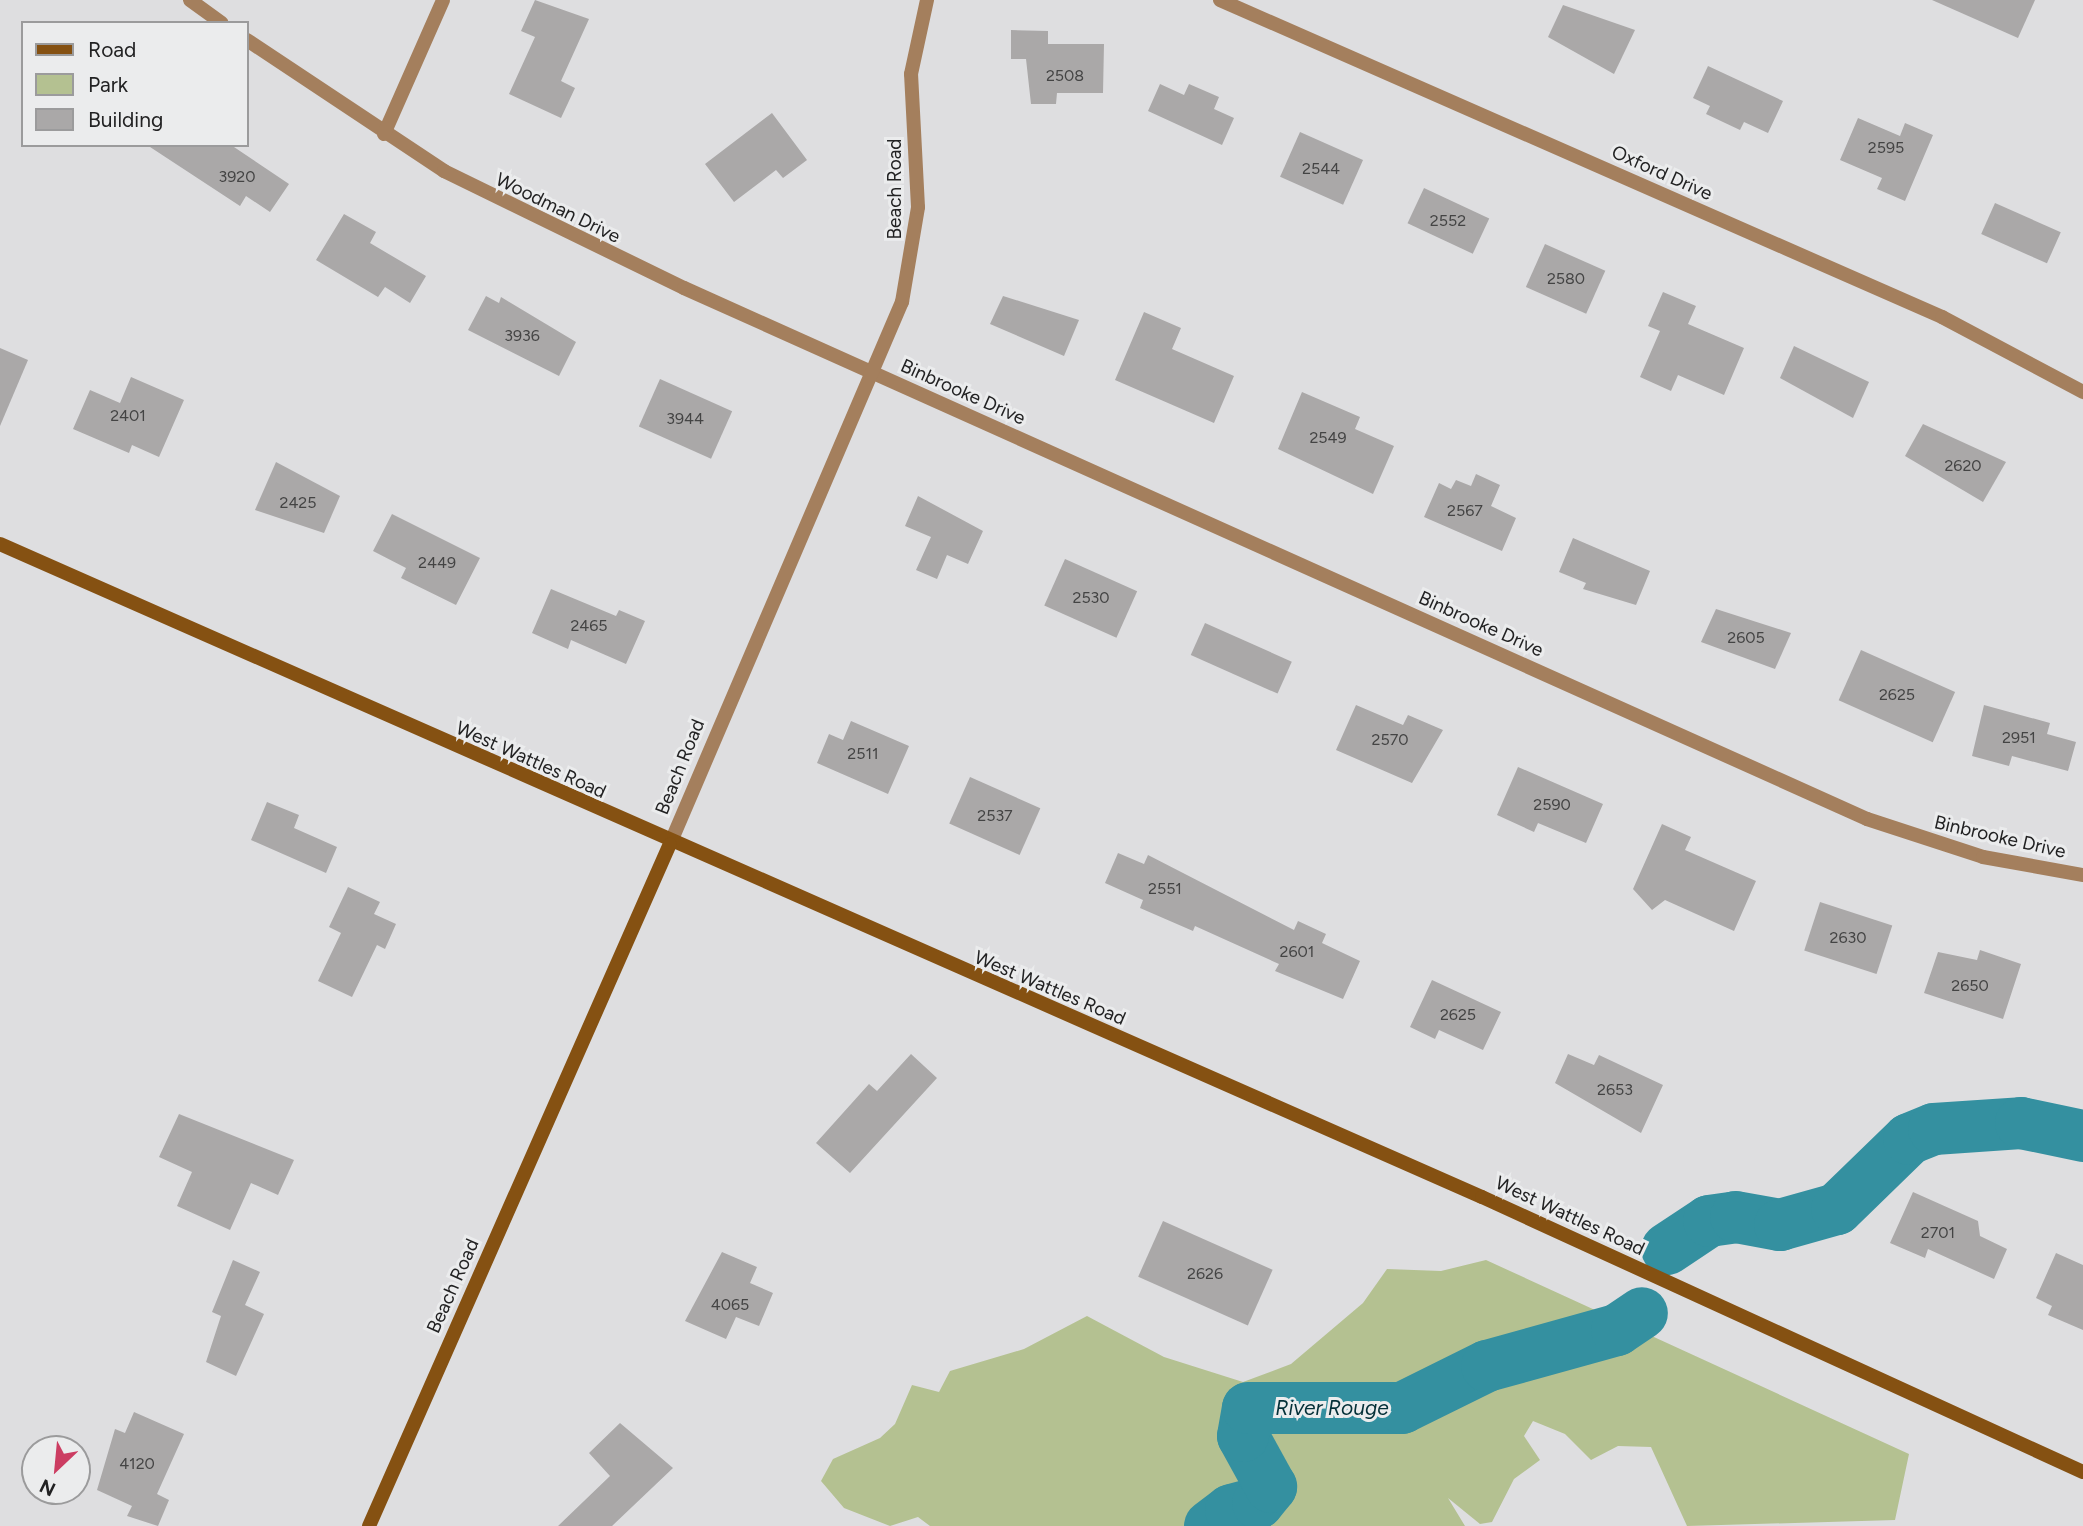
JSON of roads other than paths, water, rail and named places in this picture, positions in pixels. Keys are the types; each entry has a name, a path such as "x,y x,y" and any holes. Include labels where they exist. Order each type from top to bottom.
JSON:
{"street":[{"path":"190,0 219,21"},
{"path":"384,134 443,0"},
{"name":"Beach Road","path":"369,1526 670,844 902,302 916,244 911,74 927,0"},
{"name":"Oxford Drive","path":"1220,0 1942,317 2083,392"},
{"name":"Woodman Drive","path":"248,41 384,134 502,203 873,373"},
{"name":"Binbrooke Drive","path":"873,373 1867,819 1983,857 2083,875"},
{"name":"West Wattles Road","path":"0,544 670,844 1494,1202 2083,1472"}],"waterway":[{"name":"River Rouge","path":"1667,1249 1709,1221 1736,1217 1780,1225 1837,1209 1909,1139 1934,1129 2021,1123 2083,1136"},
{"name":"River Rouge","path":"1210,1526 1231,1510 1258,1503 1271,1487 1243,1436 1248,1408 1402,1408 1487,1366 1617,1330 1642,1313"}]}
